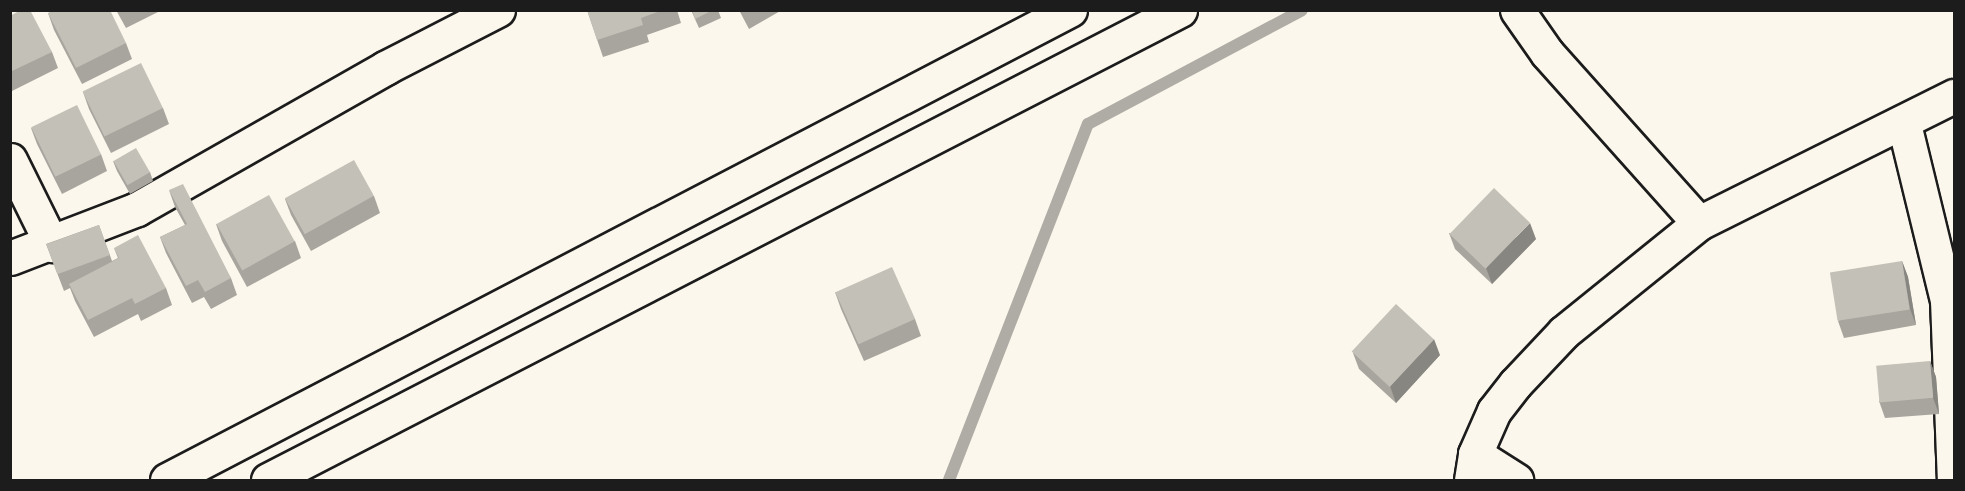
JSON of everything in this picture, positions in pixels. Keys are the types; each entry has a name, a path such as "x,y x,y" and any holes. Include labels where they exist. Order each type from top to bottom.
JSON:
{"street":[{"path":"10,258 52,245 137,209 385,68 498,10"},
{"path":"167,480 1070,10"},
{"path":"268,480 1180,10"},
{"path":"1517,10 1547,53 1699,223"},
{"path":"1516,480 1473,467 1494,411 1564,332 1699,223 1904,124 1954,96"},
{"path":"1904,124 1947,300 1954,480"},
{"path":"10,160 52,245"}],"building":[{"path":"21,10 30,10 52,52 10,72 10,16"},
{"path":"53,10 110,10 126,43 76,68 48,13"},
{"path":"587,10 663,10 641,18 643,25 597,40"},
{"path":"692,10 713,10 695,19"},
{"path":"141,63 163,108 104,136 83,91"},
{"path":"77,105 101,154 55,177 31,127"},
{"path":"136,148 150,172 127,185 113,161"},
{"path":"354,160 374,196 305,234 285,198"},
{"path":"183,184 231,278 205,292 198,280 186,286 160,237 187,224 169,190"},
{"path":"1494,188 1530,223 1486,269 1450,234"},
{"path":"269,195 295,241 242,270 217,224"},
{"path":"99,225 110,255 57,274 46,244"},
{"path":"138,235 166,288 135,304 132,298 88,320 69,284 119,258 114,248"},
{"path":"1902,261 1910,309 1838,321 1830,272"},
{"path":"892,267 915,319 859,344 835,292"},
{"path":"1396,304 1434,339 1390,387 1352,352"},
{"path":"1930,361 1933,398 1879,403 1876,366"}],"waterway":[{"path":"949,480 1088,124 1302,10"}]}
